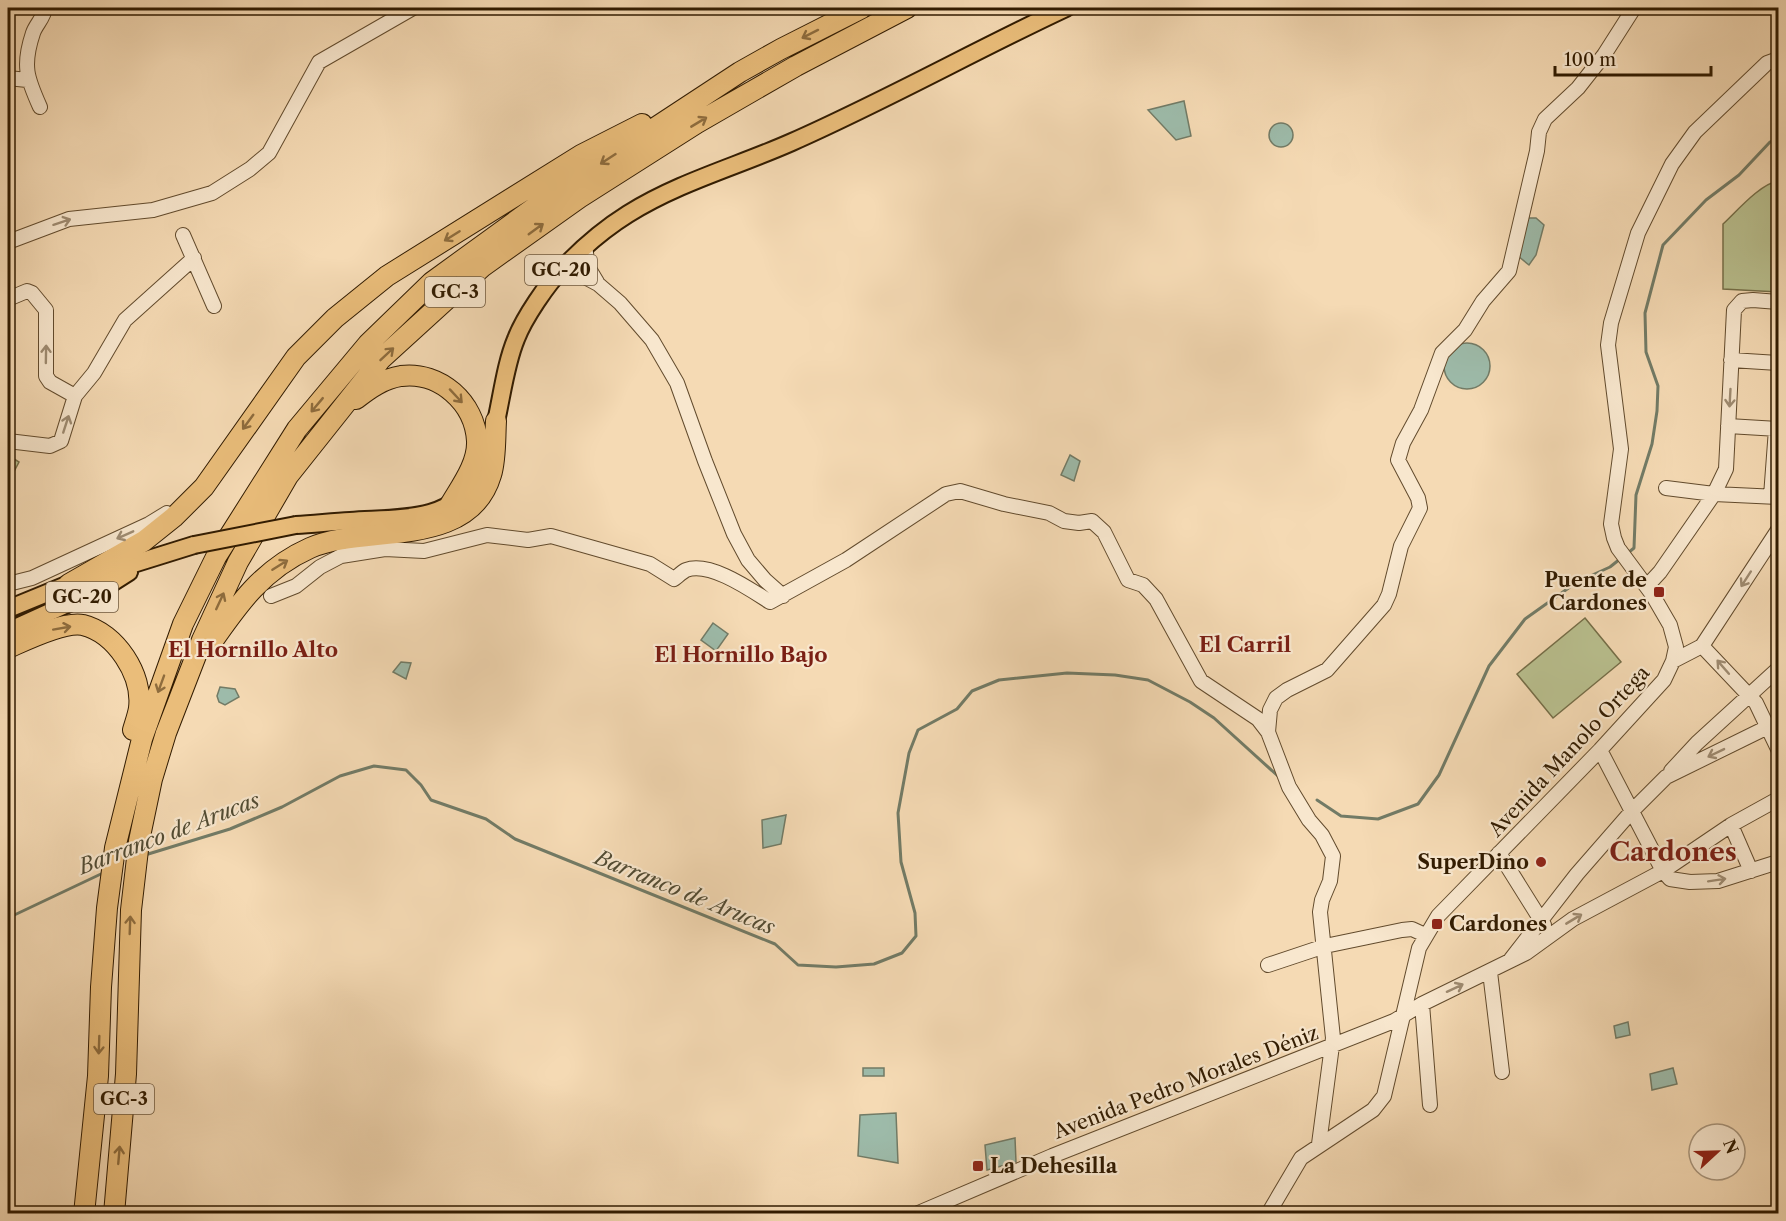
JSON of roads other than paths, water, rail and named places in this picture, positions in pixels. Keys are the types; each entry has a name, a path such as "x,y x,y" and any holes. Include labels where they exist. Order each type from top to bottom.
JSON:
{"highway":[{"name":"GC-3","path":"84,1214 98,1076 101,984 107,908 115,848 136,740 183,624 216,557 297,429 368,344 432,282 542,202 740,72 862,8"},
{"name":"GC-3","path":"114,1214 126,1074 131,910 139,841 152,779 166,733 189,674 238,562 288,476 381,359 482,267 579,198 707,117 796,66 907,8"},
{"path":"69,584 144,541 167,524 194,497 296,357 335,318 387,276 581,155 740,72"},
{"path":"333,418 370,388 402,376 418,376 448,387 469,411 477,443 473,461 450,505"},
{"path":"189,674 249,592 272,570 292,558 334,540 428,528 464,513 486,487 491,474 496,421"},
{"path":"8,648 57,628 82,625 106,637 125,656 136,679 139,707 136,740"}],"main road":[{"name":"GC-20","path":"8,609 69,584 194,545 296,525 402,519 450,505 473,484 486,458 503,381 516,338 541,296 560,271 585,246 627,214 671,191 791,143 1066,8"},
{"name":"GC-20","path":"8,631 107,586 154,558"}],"street":[{"path":"40,107 27,80 26,65 33,33 45,13 45,8"},
{"path":"8,242 69,219 153,210 212,193 250,169 269,153 318,62 413,8"},
{"path":"1268,732 1270,710 1276,698 1327,670 1384,605 1401,546 1420,508 1418,498 1398,460 1403,444 1421,410 1442,353 1465,330 1483,301 1509,271 1528,193 1539,132 1545,119 1578,88 1604,55 1634,8"},
{"name":"Avenida Manolo Ortega","path":"1268,1214 1301,1158 1373,1110 1384,1096 1406,995 1419,948 1438,916 1600,750 1664,680 1673,661 1676,647 1671,625 1647,586 1618,548 1611,524 1621,449 1608,345 1611,323 1638,233 1672,164 1695,132 1767,63 1779,59"},
{"path":"8,78 27,80"},
{"path":"183,235 214,306"},
{"path":"585,246 588,267 598,284"},
{"path":"8,441 50,446 60,441 75,396 94,373 125,320 194,258"},
{"path":"560,271 583,276 598,284 620,303 652,340 677,383 734,534 748,560 783,596"},
{"path":"8,299 27,291 32,293 46,310 46,376 50,382 75,396"},
{"path":"1647,586 1660,573 1714,494 1726,469 1734,310 1742,301 1779,302"},
{"path":"1731,360 1779,363"},
{"path":"1666,488 1714,494 1775,496 1777,429 1728,426"},
{"path":"271,596 296,586 320,567 341,556 385,549 424,551 487,535 528,540 551,536 650,564 674,579 687,570 702,569 738,582 770,602 846,560 946,494 960,491 1004,504 1049,513 1065,521 1092,522 1104,532 1128,580 1143,585 1156,599 1201,681 1258,719 1268,732 1289,787 1309,820 1322,835 1333,856 1330,881 1320,912 1333,1038 1319,1144"},
{"path":"8,584 32,578 149,524 194,497"},
{"path":"1673,661 1702,646 1779,530"},
{"path":"1702,646 1712,654 1773,725 1779,749"},
{"path":"1508,963 1541,919 1632,811 1697,743 1779,669"},
{"path":"1666,777 1773,725"},
{"path":"1600,750 1663,871 1670,879 1690,882 1718,881 1779,862"},
{"name":"Avenida Pedro Morales Déniz","path":"916,1214 1052,1156 1376,1028 1526,953 1573,919 1663,871 1731,825 1779,799"},
{"path":"1731,825 1751,871"},
{"path":"1499,853 1550,935"},
{"path":"1268,965 1325,946 1402,930 1412,929 1425,935"},
{"path":"1490,972 1502,1072"},
{"path":"1422,1004 1430,1105"},
{"path":"1376,1028 1386,1031 1397,1042"}],"waterway":[{"name":"Barranco de Arucas","path":"1628,553 1634,548 1636,495 1652,444 1657,411 1658,386 1646,352 1645,313 1663,245 1706,200 1739,175 1770,142 1778,138"},
{"name":"Barranco de Arucas","path":"1317,800 1341,816 1378,819 1418,804 1439,775 1489,666 1525,619 1577,582 1610,567 1620,559"},
{"name":"Barranco de Arucas","path":"145,855 230,829 282,807 340,776 374,766 406,770 421,785 431,800 486,819 515,839 775,944 798,965 836,967 874,964 902,953 916,936 915,913 901,862 898,813 909,753 918,730 957,709 972,691 999,680 1067,673 1115,675 1148,680 1190,702 1214,718 1279,777"},
{"name":"Barranco de Arucas","path":"8,918 103,873"}],"place":[{"name":"Puente de Cardones","path":"1659,592"},
{"name":"SuperDino","path":"1541,862"},
{"name":"Cardones","path":"1437,924"},
{"name":"La Dehesilla","path":"978,1166"}],"district":[{"name":"El Carril","path":"1245,644"},
{"name":"El Hornillo Alto","path":"253,649"},
{"name":"El Hornillo Bajo","path":"741,654"},
{"name":"Cardones","path":"1673,852"}]}
